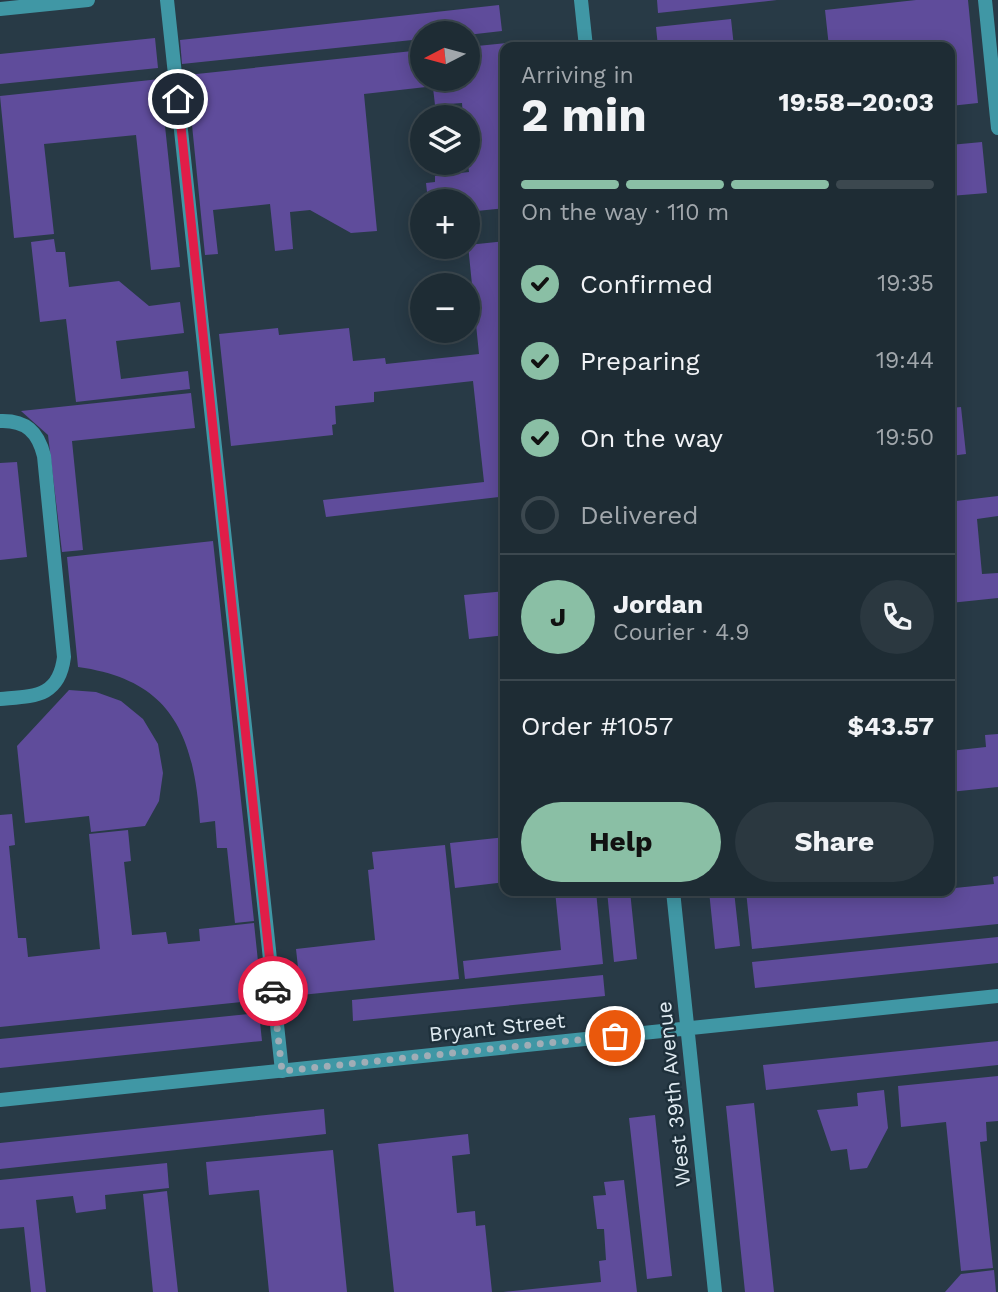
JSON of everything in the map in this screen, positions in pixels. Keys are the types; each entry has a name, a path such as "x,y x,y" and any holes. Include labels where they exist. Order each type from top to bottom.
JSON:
{"street":[{"path":"0,9 88,0"},
{"path":"167,0 282,1071"},
{"path":"581,0 585,42"},
{"path":"985,0 998,128"},
{"path":"0,421 15,421 26,426 41,443 64,657 57,682 47,691 0,699"},
{"name":"West 39th Avenue","path":"674,896 715,1292"},
{"name":"Bryant Street","path":"0,1100 998,996"}],"shaded area":[{"path":"657,0 777,0 658,13"},
{"path":"916,0 968,0 978,103 955,105 955,42 828,42 825,10"},
{"path":"499,5 502,31 480,34 480,21 410,21 410,40 182,64 180,40"},
{"path":"731,19 733,42 658,42 656,27"},
{"path":"155,38 158,68 0,84 0,54"},
{"path":"500,44 500,209 480,211 480,189 427,189 426,183 435,182 435,176 480,175 480,105 435,105 433,91 480,91 480,46"},
{"path":"410,51 410,89 364,94 377,231 351,233 310,210 290,212 293,249 275,251 270,204 213,210 218,254 205,255 187,75"},
{"path":"160,79 180,267 151,270 136,135 44,144 54,234 14,238 0,96"},
{"path":"982,142 987,193 955,196 955,145"},
{"path":"54,239 56,252 65,252 69,287 119,281 149,306 180,302 184,333 116,341 121,379 188,371 190,389 76,402 66,319 40,322 31,242"},
{"path":"500,242 500,505 499,497 326,517 323,500 484,482 473,381 374,392 374,402 335,406 336,424 332,425 333,435 231,446 219,334 278,328 279,335 349,328 353,361 385,358 386,364 479,354 480,273 471,273 469,259 480,259 480,244"},
{"path":"191,393 195,428 72,441 83,550 62,552 48,435 21,411"},
{"path":"961,407 966,454 955,455 955,408"},
{"path":"17,462 27,557 0,560 0,463"},
{"path":"955,494 956,501 998,496 998,516 977,519 982,574 998,573 998,598 955,602"},
{"path":"213,541 254,921 235,923 227,848 217,848 215,821 200,823 192,764 184,739 172,717 157,699 136,685 110,674 78,667 67,557"},
{"path":"500,592 500,636 469,639 464,595"},
{"path":"69,690 96,692 121,701 143,719 158,744 163,773 159,801 145,826 91,832 89,816 25,823 17,746"},
{"path":"998,734 998,787 955,791 955,750 986,747 985,735"},
{"path":"12,814 15,845 9,846 18,938 26,938 28,957 100,949 89,834 128,830 131,861 124,862 132,935 166,932 168,944 200,941 199,929 254,923 262,1000 0,1027 0,815"},
{"path":"500,838 500,883 455,888 450,843"},
{"path":"445,845 459,979 301,995 296,949 375,940 368,870 374,869 372,852"},
{"path":"998,876 998,924 752,949 747,896 955,896 955,888 994,884 993,877"},
{"path":"556,896 596,896 603,964 465,979 463,961 561,950"},
{"path":"607,896 631,896 637,959 614,962"},
{"path":"710,896 735,896 740,946 715,949"},
{"path":"998,937 998,963 755,988 752,962"},
{"path":"603,975 605,996 353,1021 352,1000"},
{"path":"259,1013 262,1041 0,1068 0,1039"},
{"path":"998,1041 998,1065 766,1090 763,1065"},
{"path":"998,1076 998,1121 986,1122 987,1141 980,1142 993,1268 961,1271 946,1122 901,1127 898,1086"},
{"path":"884,1090 888,1128 867,1168 850,1170 847,1149 831,1151 817,1110 858,1106 857,1093"},
{"path":"754,1103 774,1292 745,1292 726,1106"},
{"path":"324,1109 326,1134 0,1169 0,1143"},
{"path":"655,1115 672,1276 647,1279 629,1118"},
{"path":"468,1134 470,1154 452,1156 457,1213 475,1211 476,1226 485,1225 492,1292 394,1292 378,1144"},
{"path":"333,1150 347,1292 269,1292 259,1190 209,1195 206,1162"},
{"path":"167,1163 169,1188 105,1195 106,1209 76,1213 73,1196 36,1200 46,1292 31,1292 24,1227 0,1229 0,1180"},
{"path":"624,1180 637,1292 503,1292 601,1282 599,1261 606,1260 604,1229 597,1229 593,1196 606,1195 604,1182"},
{"path":"167,1191 178,1292 153,1292 143,1194"},
{"path":"994,1270 996,1292 945,1292 961,1274"}],"way so far":[{"path":"273,991 282,1071 615,1036"}],"route":[{"path":"178,99 273,991"}]}
